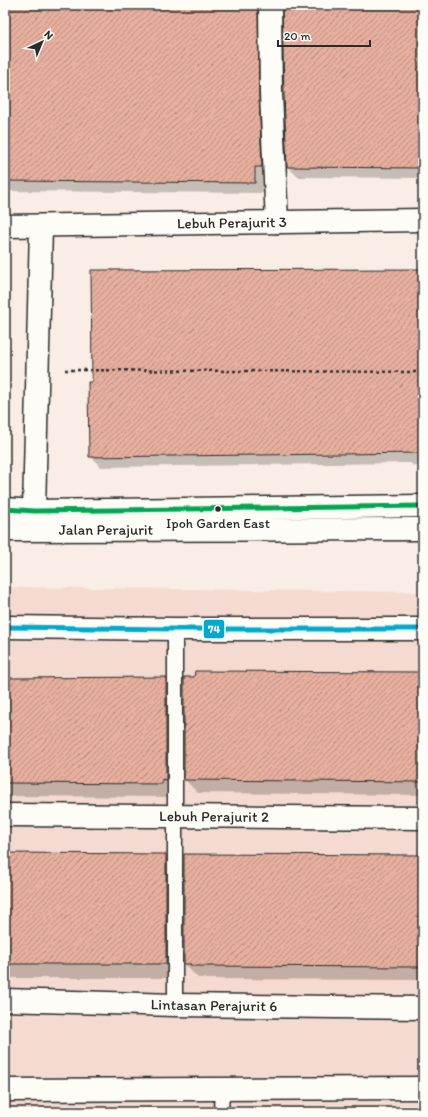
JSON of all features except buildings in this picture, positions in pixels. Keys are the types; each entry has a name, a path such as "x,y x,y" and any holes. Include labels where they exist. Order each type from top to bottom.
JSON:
{"street":[{"path":"270,5 277,222"},
{"name":"Lebuh Perajurit 3","path":"5,226 41,227 423,220"},
{"path":"34,511 41,227"},
{"name":"Jalan Perajurit","path":"5,509 34,511 423,506"},
{"name":"Jalan Perajurit","path":"5,530 423,529"},
{"path":"5,627 423,629"},
{"name":"Lebuh Perajurit 2","path":"5,814 176,817 423,818"},
{"name":"Lintasan Perajurit 6","path":"5,1000 175,1005 423,1008"},
{"path":"5,1090 423,1088"}],"lane":[{"path":"175,629 175,1005"},
{"path":"221,1112 222,1090"}],"path":[{"path":"38,370 423,372"}],"shaded area":[{"path":"5,587 423,592 423,1112 5,1112"}],"transit line":[{"path":"5,509 34,511 423,506"},
{"name":"74","path":"5,627 423,629"}],"place":[{"name":"Ipoh Garden East","path":"218,509"}]}
